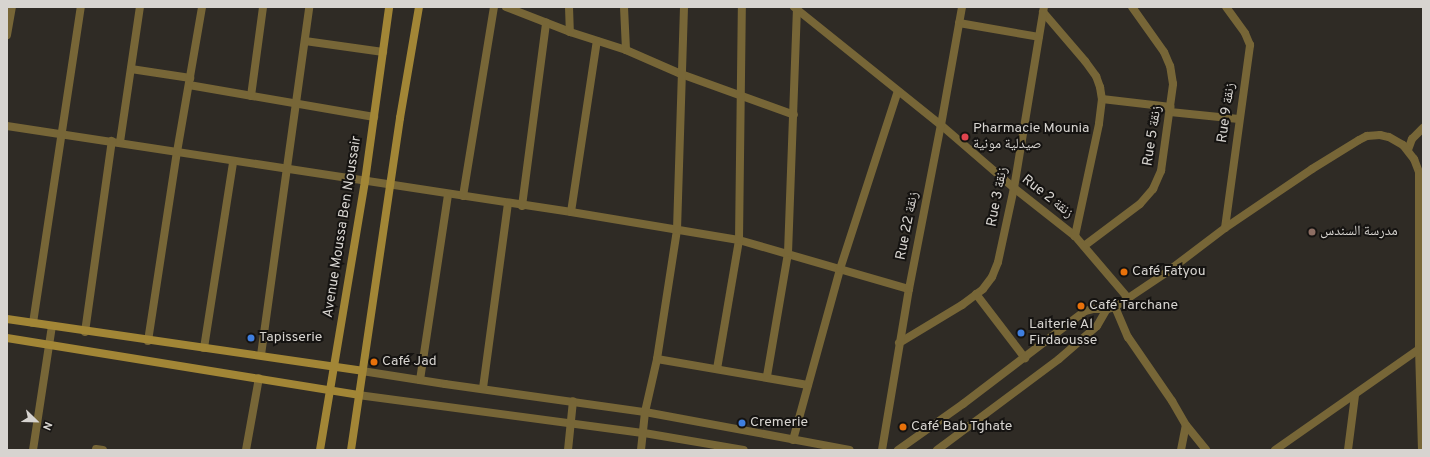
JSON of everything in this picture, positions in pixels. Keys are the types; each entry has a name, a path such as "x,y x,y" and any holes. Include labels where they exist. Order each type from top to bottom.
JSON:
{"street":[{"path":"7,35 12,7"},
{"path":"33,323 81,7"},
{"path":"85,332 116,142 131,69 140,7"},
{"path":"148,341 177,152 202,7"},
{"path":"251,96 262,7"},
{"path":"261,355 309,7"},
{"name":"Avenue Moussa Ben Noussair","path":"320,450 365,181 389,7"},
{"path":"351,450 390,186 419,7"},
{"path":"462,196 494,7"},
{"path":"506,7 570,32 626,50 681,74 794,115"},
{"path":"569,7 570,32"},
{"path":"624,7 626,50"},
{"path":"641,450 644,433 645,412 656,359 677,230 684,7"},
{"path":"717,369 739,240 742,7"},
{"name":"Rue 22 زنقة","path":"882,450 899,343 962,7"},
{"name":"Rue 5 زنقة","path":"1084,246 1140,204 1153,189 1161,171 1173,84 1170,66 1164,52 1132,7"},
{"name":"Rue 9 زنقة","path":"1225,228 1250,45 1245,33 1226,7"},
{"path":"767,376 788,253 794,115 796,8"},
{"name":"Rue 2 زنقة","path":"796,8 941,125 1014,188 1075,236 1128,298"},
{"path":"1043,9 1096,76 1102,99 1099,124 1075,236"},
{"name":"Rue 3 زنقة","path":"899,343 962,305 983,289 992,277 998,262 1014,188 1043,9"},
{"path":"522,206 546,23"},
{"path":"959,23 1039,37"},
{"path":"305,41 382,52"},
{"path":"571,212 597,41"},
{"path":"131,69 251,96 374,117"},
{"path":"793,440 840,269 898,91"},
{"path":"1102,99 1239,119"},
{"path":"7,126 390,186 571,212 739,240 909,289"},
{"path":"1408,150 1412,139 1423,128"},
{"path":"937,450 1059,359 1098,326 1111,308 1167,272 1225,228 1312,169 1367,136 1389,137 1400,142 1414,159 1419,172 1422,450"},
{"path":"204,348 233,162"},
{"path":"420,380 448,194"},
{"path":"482,388 508,203"},
{"path":"976,294 1025,358"},
{"path":"898,450 1025,358 1085,311 1111,308"},
{"path":"1111,308 1128,337 1172,401 1186,425 1206,450"},
{"path":"7,319 85,332 261,355 420,380 645,412 850,450"},
{"path":"33,450 52,326"},
{"path":"7,338 358,395 644,433 723,448 744,450"},
{"path":"1275,450 1355,395 1420,343"},
{"path":"656,359 767,376 808,385"},
{"path":"246,450 259,378"},
{"path":"1348,450 1355,395"},
{"path":"568,450 573,401"},
{"path":"1182,450 1186,425"}],"place":[{"name":"Pharmacie Mounia صيدلية مونية","path":"965,137"},
{"name":"مدرسة السندس","path":"1312,232"},
{"name":"Café Fatyou","path":"1124,272"},
{"name":"Café Tarchane","path":"1081,306"},
{"name":"Laiterie Al Firdaousse","path":"1021,333"},
{"name":"Tapisserie","path":"251,338"},
{"name":"Café Jad","path":"374,362"},
{"name":"Cremerie","path":"742,423"},
{"name":"Café Bab Tghate","path":"903,427"}]}
